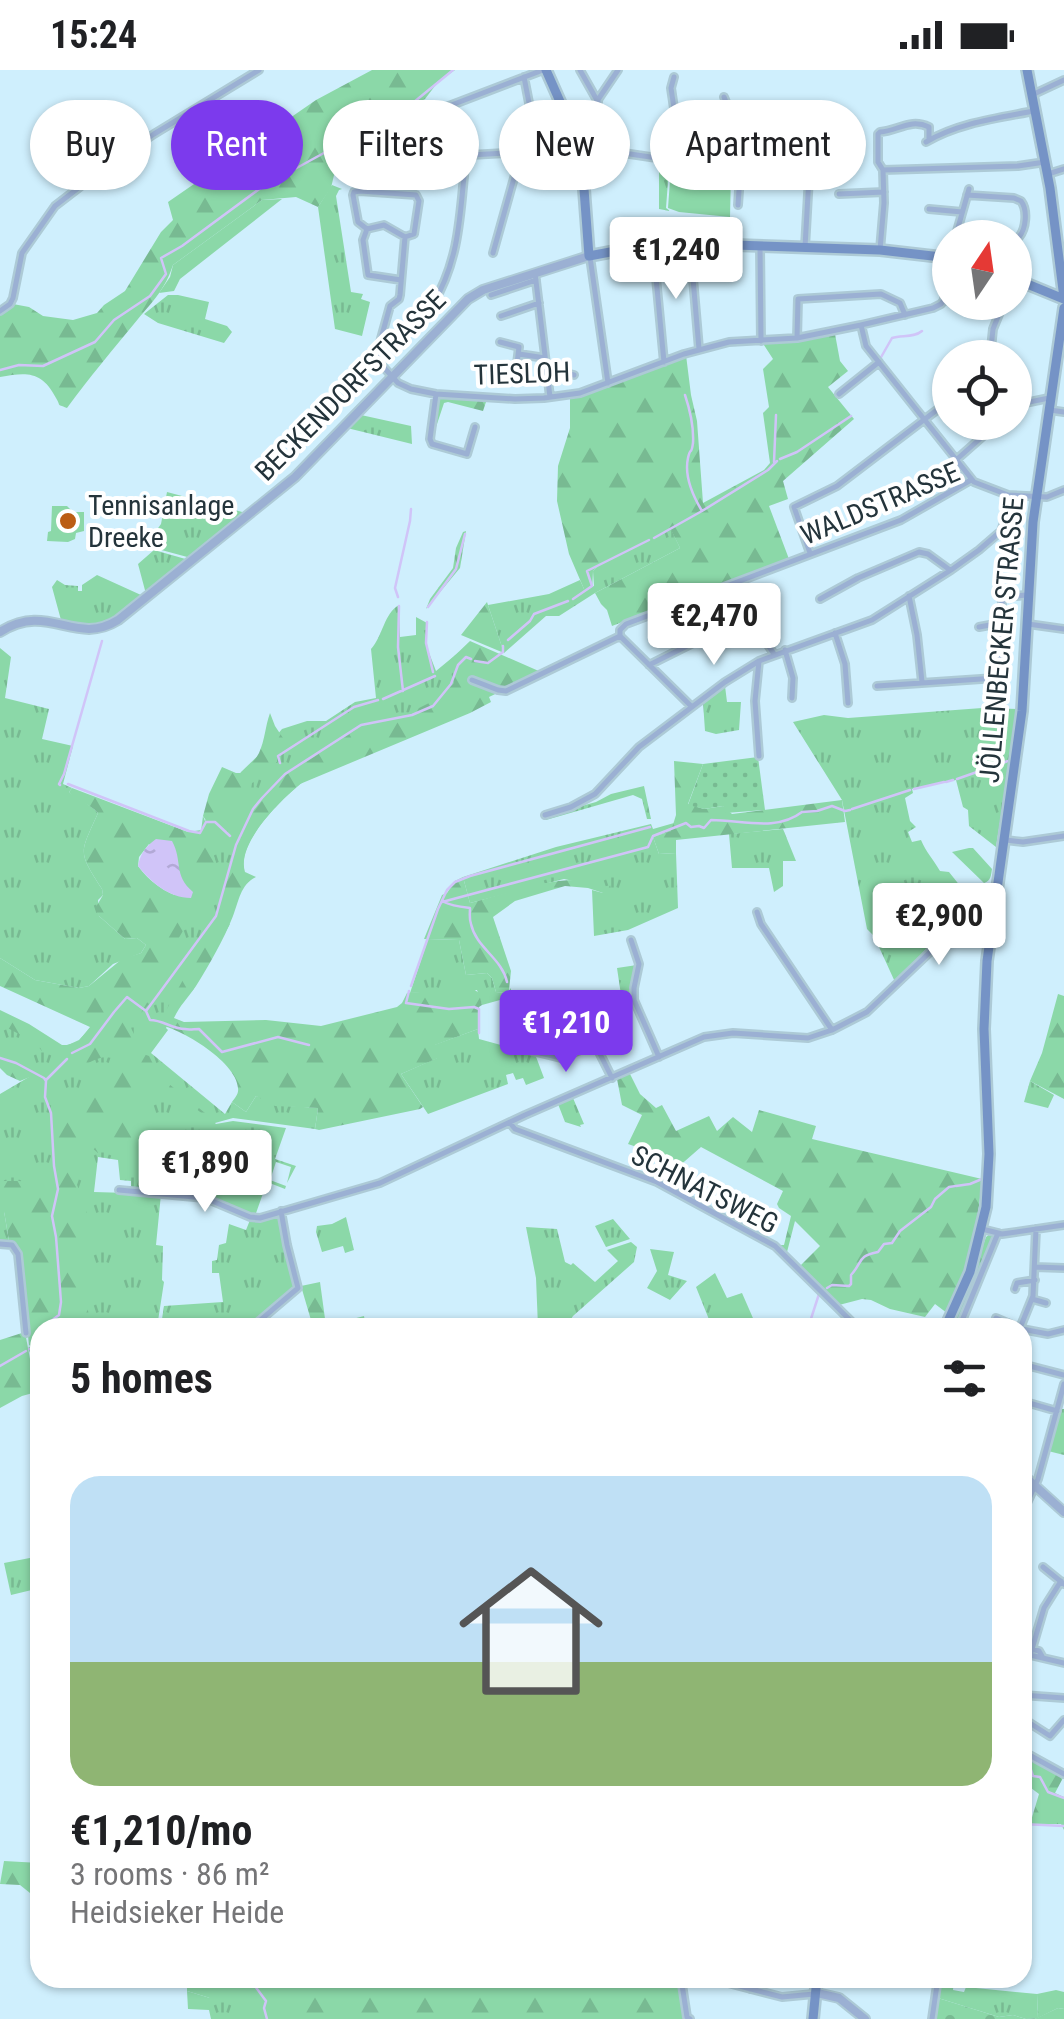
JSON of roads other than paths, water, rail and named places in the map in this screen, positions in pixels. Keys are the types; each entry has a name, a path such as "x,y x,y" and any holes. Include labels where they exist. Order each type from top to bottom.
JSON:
{"main road":[{"path":"545,70 559,100"},
{"path":"1027,70 1048,174 1064,298 1032,285"},
{"path":"584,190 589,256"},
{"name":"BECKENDORFSTRASSE","path":"589,256 653,244 690,243 880,250 932,256"},
{"name":"JÖLLENBECKER STRASSE","path":"949,1318 970,1272 988,1189 985,1003 996,890 1022,711 1036,496 1064,308"},
{"path":"814,2019 817,1988"}],"street":[{"path":"0,311 13,298 22,253 55,206 142,142 259,70"},
{"path":"463,100 545,70"},
{"path":"580,70 597,100"},
{"path":"599,100 618,70"},
{"path":"524,77 528,100"},
{"path":"673,100 674,77"},
{"path":"1031,96 1064,80"},
{"path":"774,107 842,118 841,142 811,142 772,140 774,107"},
{"path":"880,250 884,192 883,170 878,162 880,132 891,132 904,123 924,124 929,126 927,140 1034,110"},
{"path":"883,170 1045,162"},
{"path":"1048,174 1064,170"},
{"path":"433,304 456,254 463,190"},
{"path":"493,254 511,190"},
{"path":"738,204 739,190"},
{"path":"805,247 809,190"},
{"path":"367,229 356,218 354,192 413,194 418,198 416,228 408,236 399,299 390,306 377,353 378,364 391,377"},
{"path":"839,194 884,192"},
{"path":"960,220 968,192 1014,198 1026,210 1024,220"},
{"path":"928,209 962,212"},
{"path":"367,229 388,226 408,236"},
{"path":"367,229 362,240 368,275 401,280"},
{"path":"690,243 699,349"},
{"path":"653,244 664,362"},
{"path":"760,246 761,341"},
{"path":"589,256 608,383"},
{"name":"BECKENDORFSTRASSE","path":"0,632 15,622 27,620 94,629 118,620 295,476 468,299 483,290 589,256"},
{"path":"491,295 535,276 550,397"},
{"path":"797,338 798,300 882,294 900,303 905,316"},
{"path":"501,316 539,303"},
{"name":"TIESLOH","path":"391,377 404,387 436,394 550,397 580,393 699,349 729,342 797,338 932,308"},
{"path":"861,326 866,346 971,480"},
{"path":"500,342 518,345 516,372 504,371"},
{"path":"518,354 545,358"},
{"path":"838,394 879,362"},
{"path":"546,369 574,375"},
{"name":"TIESLOH","path":"436,394 432,444 466,454 476,426"},
{"path":"1032,401 1052,397"},
{"path":"1050,410 1064,412"},
{"path":"810,554 794,507 838,486 932,414"},
{"path":"956,460 979,440"},
{"name":"WALDSTRASSE","path":"472,680 506,691 620,636 626,624 901,520 971,480 1008,495 1051,496 1064,490"},
{"path":"545,815 595,794 638,747 759,661 872,620 978,551 1001,531 1008,495"},
{"path":"820,599 919,552 950,570"},
{"path":"729,585 774,654"},
{"path":"877,686 998,676 1002,597 1028,595"},
{"path":"909,596 922,683"},
{"path":"979,626 1001,623"},
{"path":"1028,624 1064,630"},
{"path":"649,665 704,634"},
{"path":"835,634 845,664 848,703"},
{"path":"620,636 692,707"},
{"path":"785,650 793,678 792,698"},
{"path":"759,661 755,702 759,756"},
{"path":"1003,840 1027,842 1064,836"},
{"path":"119,1190 206,1198 255,1218 373,1186 698,1039 746,1033 816,1036 880,1002 944,935 976,892 982,888 996,890"},
{"path":"757,912 761,924 832,1030"},
{"path":"632,940 639,964 634,1000 658,1057"},
{"path":"528,1050 561,1058 595,1044 612,1078"},
{"name":"SCHNATSWEG","path":"510,1123 515,1129 658,1183 775,1246 848,1318"},
{"path":"262,1318 298,1288 281,1211"},
{"path":"982,1229 998,1233 1064,1225"},
{"path":"1024,1318 1032,1300 1036,1229"},
{"path":"964,1318 998,1233"},
{"path":"0,1244 12,1244 19,1258 26,1332"},
{"path":"1036,1267 1064,1268"},
{"path":"1015,1289 1017,1283 1034,1280"},
{"path":"1032,1300 1046,1302"},
{"path":"1032,1331 1048,1334 1064,1330"},
{"path":"1032,1366 1064,1374"},
{"path":"1032,1492 1064,1384"},
{"path":"1032,1404 1057,1410"},
{"path":"1032,1482 1064,1512"},
{"path":"1043,1568 1062,1582 1044,1608 1032,1649 1043,1658 1064,1663"},
{"path":"1032,1696 1064,1698"},
{"path":"1032,1724 1050,1736 1064,1720"},
{"path":"1032,1757 1064,1774"},
{"path":"683,1988 690,2019"},
{"path":"746,1988 786,1997 817,1993 839,1998 865,2019"},
{"path":"932,2019 937,1988"}],"water":[{"path":"156,839 172,841 180,874 193,892 191,898 161,888 138,866 144,851"}],"waterway":[{"path":"0,370 19,365 43,366 95,342 114,320 150,296 166,274 161,258 262,187 372,123 397,116 453,70"},
{"path":"880,359 892,338 922,331"},
{"path":"685,395 693,437 687,472 702,511"},
{"path":"774,462 776,415"},
{"path":"780,459 851,416"},
{"path":"654,538 777,461"},
{"path":"398,597 395,588 411,509"},
{"path":"428,607 456,569 465,534"},
{"path":"573,599 592,586 587,571 649,540"},
{"path":"508,640 534,614 568,601"},
{"path":"399,606 403,691"},
{"path":"427,622 426,643 433,672"},
{"path":"60,785 102,641"},
{"path":"475,661 488,663 503,652 503,646"},
{"path":"146,1011 216,916 236,845 262,798 285,774 361,725 412,715 433,706 451,684 458,665 466,657 471,659"},
{"path":"383,699 435,676"},
{"path":"280,763 278,756 354,707 378,700"},
{"path":"957,779 1008,761"},
{"path":"946,782 953,780"},
{"path":"914,789 944,782"},
{"path":"68,784 189,831 200,833 206,822 215,822 230,836"},
{"path":"852,809 910,790"},
{"path":"442,902 648,847 653,836 686,823 704,828 711,820 758,824 781,822 802,812 832,806 850,810"},
{"path":"411,986 438,909 455,882 650,827"},
{"path":"444,902 470,908 474,932 507,982"},
{"path":"409,991 406,1003 479,1009 479,1033"},
{"path":"72,1053 90,1044 127,997 146,1011 150,1020 180,1029 199,1029 222,1052 278,1037 309,1045"},
{"path":"0,1058 46,1081"},
{"path":"46,1080 67,1059"},
{"path":"46,1081 58,1189 52,1216 61,1302 55,1318"},
{"path":"827,1288 849,1286 851,1275 863,1258 892,1243 949,1187 982,1179"},
{"path":"811,1318 819,1294"},
{"path":"0,1366 26,1351"},
{"path":"1032,1773 1040,1777 1048,1792 1064,1798"},
{"path":"1032,1824 1064,1826"},
{"path":"256,1988 266,2001 267,2019"}],"place":[{"name":"Tennisanlage Dreeke","path":"68,521"}]}
